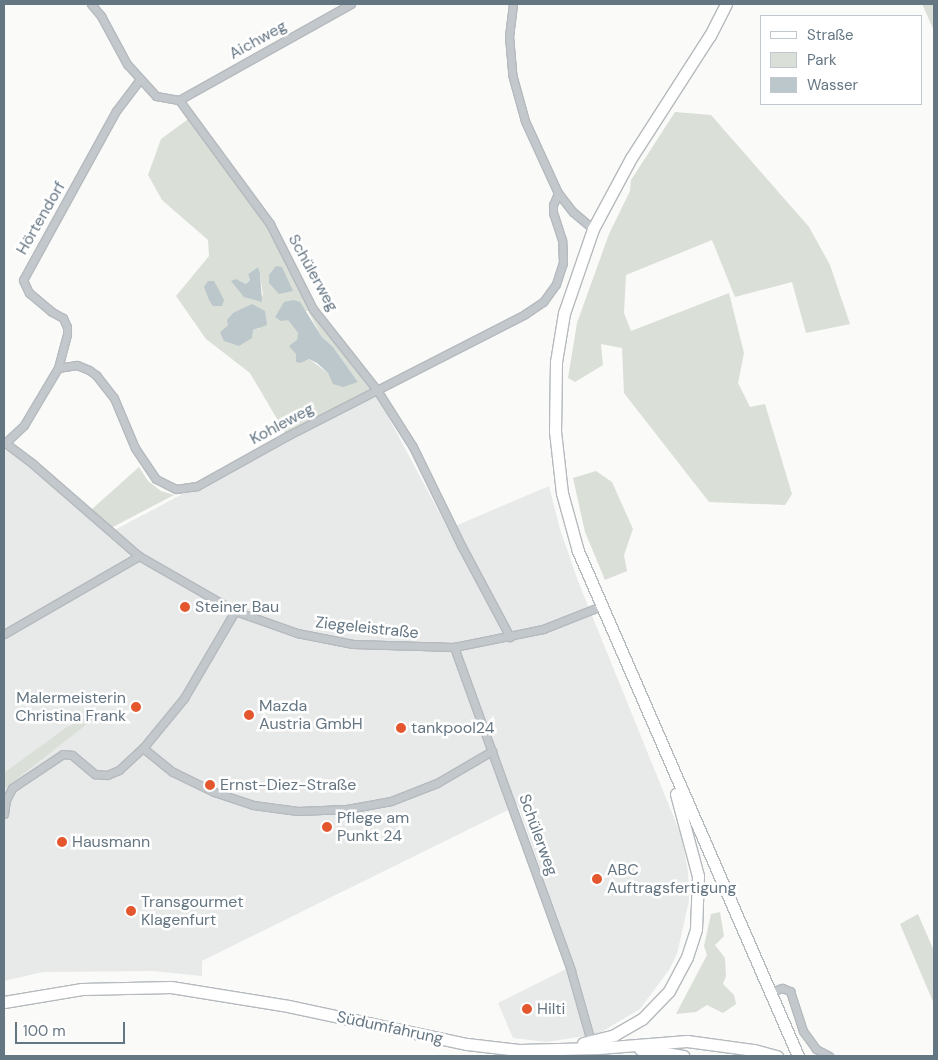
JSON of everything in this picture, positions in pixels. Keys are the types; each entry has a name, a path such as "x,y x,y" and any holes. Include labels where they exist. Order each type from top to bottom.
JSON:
{"main road":[{"path":"726,4 710,35 631,158 593,229 564,312 556,362 555,431 562,492 578,551 667,761 798,1056"},
{"path":"543,1049 596,1041 629,1027 642,1019 669,991 687,957 696,929 698,876 667,761"},
{"name":"Südumfahrung","path":"4,1002 82,989 171,987 288,1006 467,1044 519,1050 687,1041 754,1050 777,1056"},
{"path":"621,1045 683,1056"}],"street":[{"path":"91,4 101,16 126,64 156,96 179,100"},
{"name":"Aichweg","path":"179,100 351,4"},
{"path":"513,4 509,36 512,74 525,121 558,193 573,212 593,229"},
{"name":"Hörtendorf","path":"58,368 67,334 63,318 52,312 30,293 24,280 25,274 116,111 140,79"},
{"name":"Schülerweg","path":"179,100 270,224 313,309 377,390 413,447 462,547 510,637"},
{"name":"Kohleweg","path":"58,368 76,365 90,370 96,375 114,398 135,448 149,470 162,484 181,490 197,486 525,314 543,302 556,284 562,263 562,240 553,213 553,205 558,193"},
{"path":"4,443 24,425 58,368"},
{"name":"Ziegeleistraße","path":"4,443 33,464 139,556 234,611 272,625 320,639 384,646 454,647 543,629 601,606"},
{"path":"4,634 139,556"},
{"path":"4,814 6,800 12,788 62,754 72,755 95,774 107,775 119,770 143,748 193,686 234,611"},
{"name":"Schülerweg","path":"454,647 571,970 589,1034"},
{"path":"143,748 173,772 214,792 253,805 298,811 347,809 392,801 437,783 492,751"},
{"path":"771,992 782,988 790,990 803,1031 816,1049 829,1056"}],"shaded area":[{"path":"375,392 448,529 549,486 560,529 578,581 681,835 688,871 689,901 677,954 669,970 640,1009 598,1034 547,1042 513,1038 498,1003 574,965 518,805 202,961 202,976 153,971 43,972 4,981 4,449 22,459 107,534"}],"green space":[{"path":"922,4 934,4 934,31 923,6"},
{"path":"675,112 711,115 809,227 830,265 850,324 806,333 792,282 735,297 712,240 626,275 624,313 631,331 729,293 744,353 738,383 750,407 765,404 792,494 785,505 709,502 624,393 622,348 601,344 603,365 575,382 568,378 577,323 609,234 630,191 631,180"},
{"path":"191,117 270,224 313,309 377,390 287,436 250,373 206,339 176,296 209,256 208,240 162,200 148,175 161,139","holes":["258,267 260,273 263,296 236,279 246,284 250,280 248,274","280,309 308,311 322,337 333,347 358,382 328,373 309,359 301,363 296,354 298,333 288,320 275,317","228,325 260,328 253,330 239,346 220,332"]},
{"path":"139,467 148,481 161,491 174,495 111,528 91,510"},
{"path":"596,471 612,482 633,529 624,555 627,571 605,580 585,532 573,478"},
{"path":"90,716 96,717 4,789 4,773 67,727"},
{"path":"720,912 724,936 715,945 725,958 726,976 723,984 734,995 736,1004 723,1013 707,1005 696,1012 676,1014 707,955 704,946 711,914"},
{"path":"918,914 934,951 934,1004 900,924"}],"water":[{"path":"276,266 282,267 293,291 279,294 269,283 269,275"},
{"path":"258,267 262,302 244,297 231,281 236,279 246,284 250,280 248,274"},
{"path":"208,281 214,281 224,300 222,306 213,306 209,300 204,287"},
{"path":"294,300 300,302 322,337 333,347 358,382 343,387 333,384 328,373 317,363 309,359 301,363 296,362 296,354 289,346 297,340 298,333 288,320 281,321 275,317 284,302"},
{"path":"252,304 265,311 267,325 253,330 252,338 239,346 224,341 220,332 228,325 227,320 233,313"}],"place":[{"name":"Steiner Bau","path":"185,607"},
{"name":"Malermeisterin Christina Frank","path":"136,707"},
{"name":"Mazda Austria GmbH","path":"249,715"},
{"name":"tankpool24","path":"401,728"},
{"name":"Ernst-Diez-Straße","path":"210,785"},
{"name":"Pflege am Punkt 24","path":"327,827"},
{"name":"Hausmann","path":"62,842"},
{"name":"ABC Auftragsfertigung","path":"597,879"},
{"name":"Transgourmet Klagenfurt","path":"131,911"},
{"name":"Hilti","path":"527,1009"}]}
